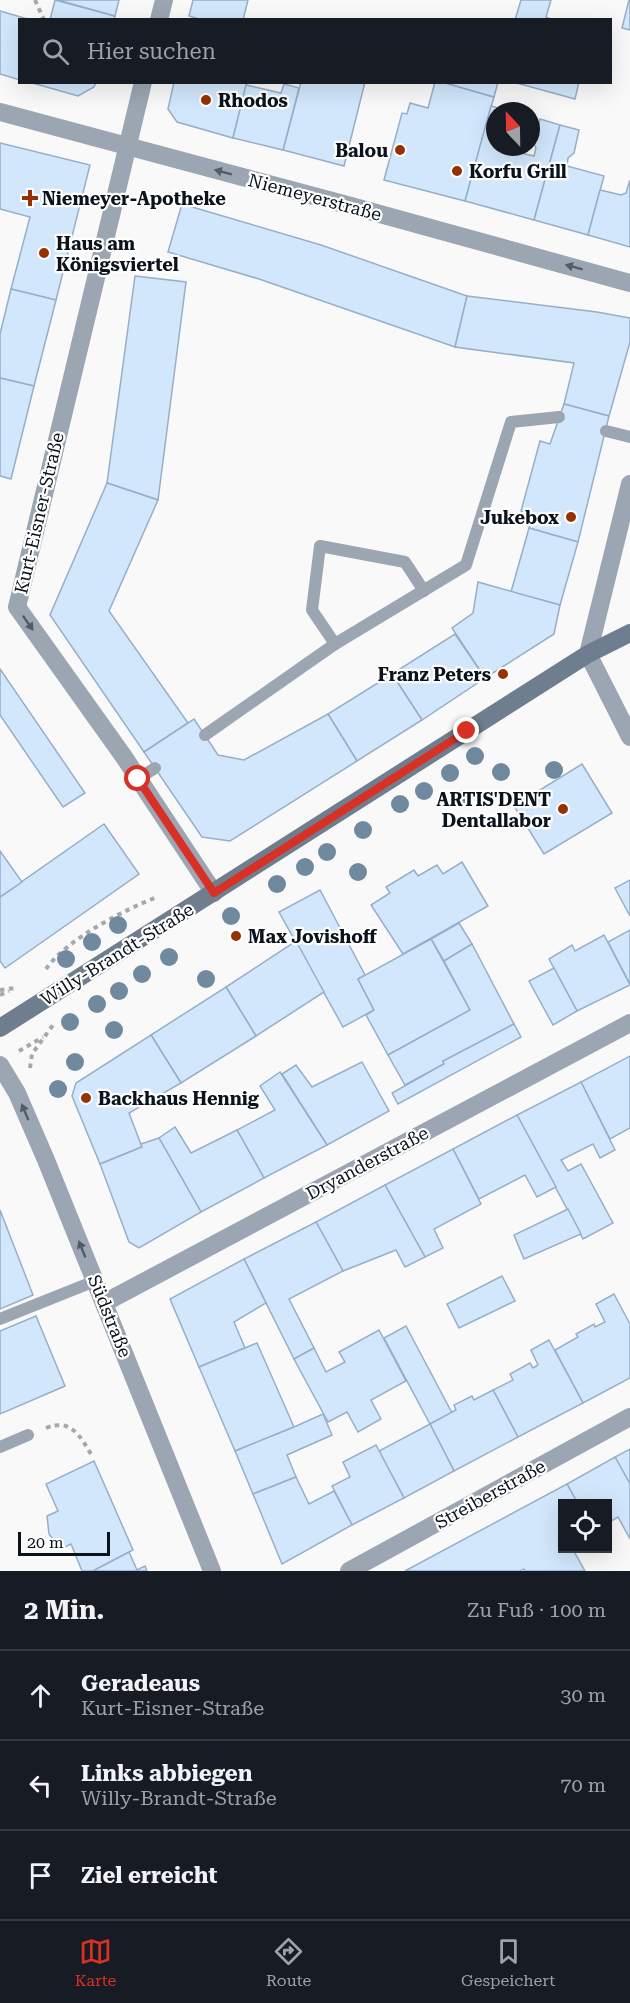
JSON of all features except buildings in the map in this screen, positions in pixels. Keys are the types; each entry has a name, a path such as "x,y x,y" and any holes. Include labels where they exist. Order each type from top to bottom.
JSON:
{"street":[{"path":"160,18 164,0"},
{"name":"Kurt-Eisner-Straße","path":"142,84 17,608 124,757 214,893"},
{"name":"Niemeyerstraße","path":"0,112 630,283"},
{"path":"630,484 588,654 630,737"},
{"name":"Willy-Brandt-Straße","path":"0,1028 588,654 630,633"},
{"name":"Dryanderstraße","path":"104,1303 630,1023"},
{"name":"Südstraße","path":"0,1065 17,1093 212,1571"},
{"name":"Streiberstraße","path":"350,1571 630,1417"}],"lane":[{"path":"205,735 335,644 466,565 511,422 559,417"},
{"path":"606,431 630,437"},
{"path":"335,644 312,610 320,546 405,562 424,591"},
{"path":"138,779 155,768"},
{"path":"0,1319 95,1281"},
{"path":"0,1448 28,1436"}],"path":[{"path":"35,0 43,18"},
{"path":"30,1074 32,1054 58,1018"},
{"path":"18,1052 44,1036"},
{"path":"28,1436 50,1426 64,1426 78,1434 91,1454"}],"place":[{"name":"Rhodos","path":"206,100"},
{"name":"Balou","path":"400,150"},
{"name":"Korfu Grill","path":"457,171"},
{"name":"Niemeyer-Apotheke","path":"30,198"},
{"name":"Haus am Königsviertel","path":"44,253"},
{"name":"Jukebox","path":"571,517"},
{"name":"Franz Peters","path":"503,674"},
{"name":"ARTIS'DENT Dentallabor","path":"563,809"},
{"name":"Max Jovishoff","path":"236,936"},
{"name":"Backhaus Hennig","path":"86,1098"}],"route":[{"path":"138,779 214,893 467,731"}]}
